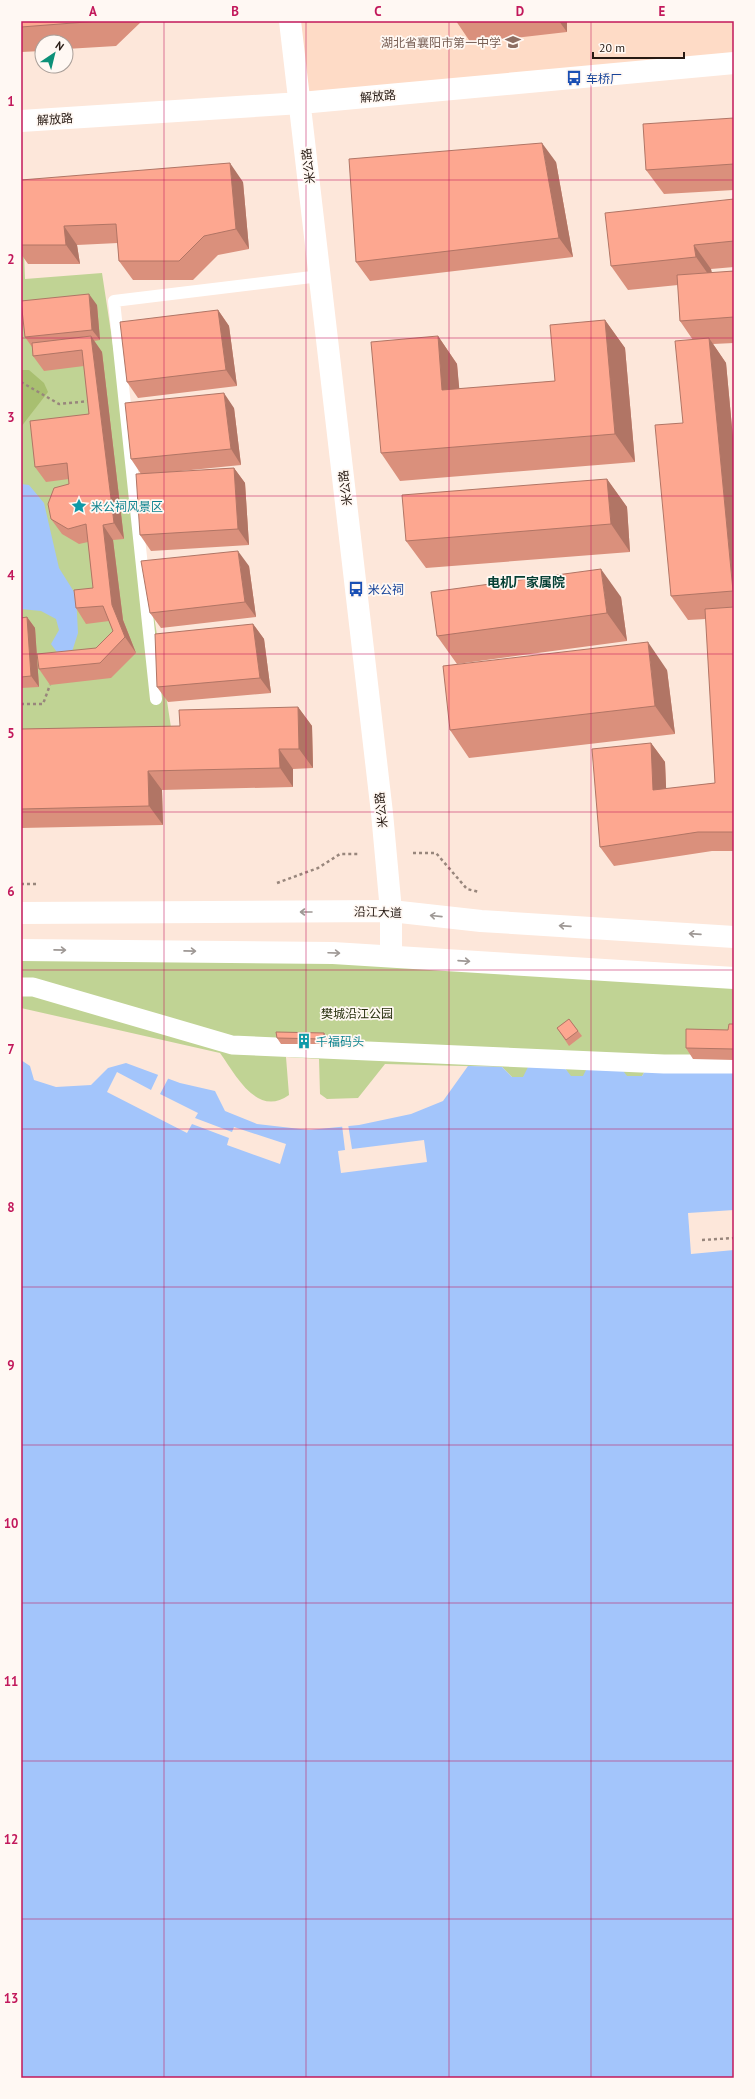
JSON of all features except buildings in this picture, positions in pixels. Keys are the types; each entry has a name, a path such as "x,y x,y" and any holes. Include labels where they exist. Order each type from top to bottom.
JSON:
{"street":[{"name":"米公路","path":"290,21 301,103 382,813 391,911 391,956"},
{"name":"解放路","path":"21,121 301,103 734,63"},
{"name":"沿江大道","path":"21,913 391,911 481,920 734,937"},
{"path":"21,950 295,952 391,956 734,978"},
{"path":"21,987 32,987 232,1045 664,1064 734,1064"}],"lane":[{"path":"156,699 114,301 320,276"}],"path":[{"path":"21,382 59,404 97,401"},
{"path":"21,704 43,704 50,685"},
{"path":"702,1240 734,1238"}],"shaded area":[{"name":"湖北省襄阳市第一中学","path":"290,21 734,21 734,63 301,103"}],"green space":[{"name":"米公祠风景区","path":"21,172 25,279 102,273 172,734 21,733"},
{"path":"21,370 29,370 44,383 48,392 21,427"},
{"name":"樊城沿江公园","path":"21,950 734,978 734,1068 647,1068 642,1076 570,1076 564,1067 523,1077 512,1077 502,1067 385,1064 358,1098 327,1099 320,1094 319,1059 286,1057 289,1095 278,1101 267,1101 257,1098 248,1091 220,1053 21,1008"}],"water":[{"path":"21,484 29,485 44,503 59,568 76,595 78,633 71,655 59,655 51,644 59,630 56,619 41,611 21,609"},
{"path":"21,1060 30,1066 34,1080 56,1087 91,1085 108,1068 126,1063 180,1083 215,1091 225,1111 257,1124 309,1130 359,1125 411,1114 443,1101 468,1066 502,1067 512,1077 523,1077 529,1065 564,1067 571,1076 583,1076 588,1066 621,1068 627,1076 642,1076 647,1068 734,1068 734,2078 21,2078"}],"pier":[{"path":"117,1072 151,1090 159,1073 169,1077 160,1094 198,1113 195,1118 232,1132 234,1127 286,1144 280,1164 227,1145 229,1138 192,1124 187,1133 107,1092"},
{"path":"348,1124 352,1149 424,1140 427,1162 341,1173 338,1151 345,1150 342,1125"},
{"path":"734,1210 734,1250 691,1254 688,1213"}],"place":[{"name":"湖北省襄阳市第一中学","path":"513,42"},
{"name":"车桥厂","path":"574,78"},
{"name":"米公祠风景区","path":"79,506"},
{"name":"米公祠","path":"356,589"},
{"name":"千福码头","path":"304,1041"}],"district":[{"name":"电机厂家属院","path":"526,582"}]}
